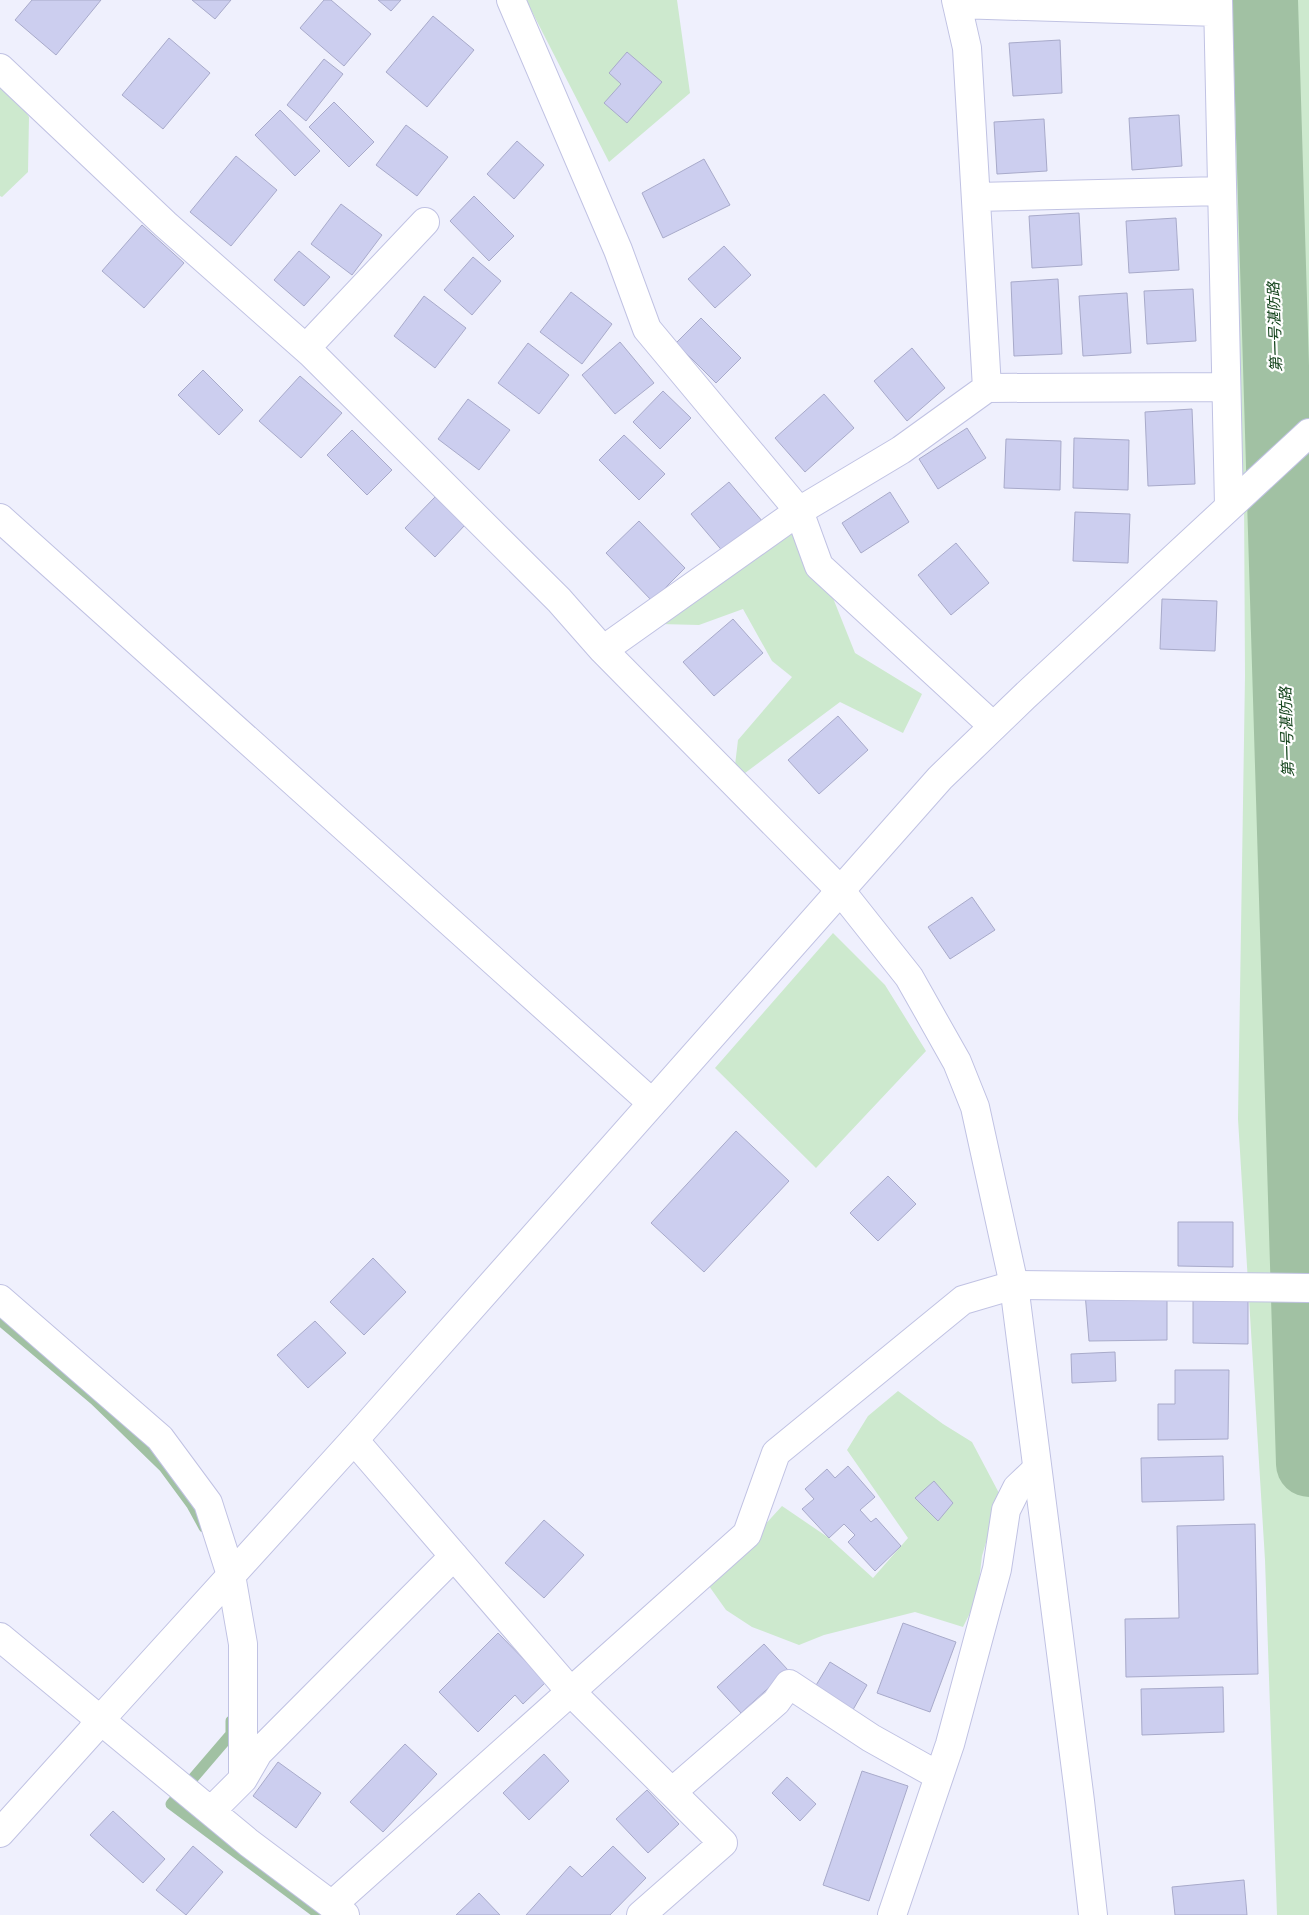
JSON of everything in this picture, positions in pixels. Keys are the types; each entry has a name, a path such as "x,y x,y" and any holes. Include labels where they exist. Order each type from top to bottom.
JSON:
{"street":[{"path":"511,0 618,250 647,329 799,511 819,566 993,726"},
{"path":"987,388 966,48 956,2 1218,6 1226,387 1236,499"},
{"path":"0,68 165,224 306,348 559,600 603,650 840,890 909,977 957,1062 975,1107 1014,1285 1093,1915"},
{"path":"976,197 1222,191"},
{"path":"306,348 426,222"},
{"path":"603,650 799,511 901,450 987,388 1226,387"},
{"path":"0,1834 100,1720 354,1440 940,778 993,726 1309,433"},
{"path":"0,518 652,1102"},
{"path":"0,1637 249,1844 339,1910 571,1692 747,1534 776,1454 963,1300 1014,1285 1264,1286 1309,1288"},
{"path":"0,1299 160,1438 208,1503 231,1575 243,1644 243,1779"},
{"path":"354,1440 571,1692 723,1843 641,1915"},
{"path":"892,1915 950,1744 997,1569 1006,1510 1017,1488 1037,1469"},
{"path":"211,1812 243,1779 258,1752 454,1556"},
{"path":"672,1792 776,1702 789,1684 871,1738 939,1776"}],"green space":[{"path":"526,0 677,0 690,93 609,162"},
{"path":"1218,0 1309,0 1309,1915 1277,1915 1265,1560 1238,1119 1245,676 1244,492 1223,243"},
{"path":"0,75 29,117 28,172 2,197 0,196"},
{"path":"803,523 855,653 922,694 903,733 840,702 733,782 738,740 792,677 772,661 743,609 699,625 660,624"},
{"path":"833,933 885,985 926,1051 816,1168 715,1068"},
{"path":"898,1391 943,1424 972,1442 1000,1495 982,1556 977,1599 963,1627 915,1612 824,1635 799,1645 752,1627 726,1610 709,1586 782,1506 829,1538 873,1578 908,1538 847,1450 868,1416"}],"building":[{"path":"32,0 101,0 56,55 15,20"},
{"path":"192,0 231,0 215,19"},
{"path":"324,0 331,0 371,34 344,66 300,28"},
{"path":"378,0 401,0 391,11"},
{"path":"433,16 474,50 427,107 386,72"},
{"path":"169,38 210,73 163,129 122,95"},
{"path":"1060,40 1062,93 1013,96 1009,43"},
{"path":"627,52 662,82 627,123 604,103 621,84 609,73"},
{"path":"324,59 343,74 306,121 287,105"},
{"path":"334,102 374,142 349,167 309,127"},
{"path":"280,110 320,151 295,176 255,135"},
{"path":"1179,115 1182,166 1132,170 1129,118"},
{"path":"1044,119 1047,171 997,174 994,122"},
{"path":"406,125 448,157 417,196 376,165"},
{"path":"517,141 544,165 514,199 487,174"},
{"path":"236,156 277,190 231,246 190,212"},
{"path":"704,159 730,205 663,238 642,193"},
{"path":"474,196 514,236 489,261 450,221"},
{"path":"341,204 382,235 352,275 311,244"},
{"path":"1079,213 1082,265 1032,268 1029,216"},
{"path":"1176,218 1179,270 1129,273 1126,221"},
{"path":"142,225 184,263 144,308 102,271"},
{"path":"724,246 751,275 715,308 688,279"},
{"path":"299,251 330,277 304,306 274,280"},
{"path":"473,257 501,281 472,315 444,290"},
{"path":"1058,279 1062,354 1014,356 1011,282"},
{"path":"1193,289 1196,341 1147,344 1144,291"},
{"path":"571,292 612,324 582,364 540,332"},
{"path":"1127,293 1131,353 1083,356 1079,296"},
{"path":"424,296 466,328 435,368 394,336"},
{"path":"701,318 741,358 716,383 676,343"},
{"path":"620,342 654,383 615,414 582,375"},
{"path":"528,343 569,375 539,414 498,383"},
{"path":"912,348 945,388 907,421 874,381"},
{"path":"203,370 243,410 219,435 178,395"},
{"path":"300,376 342,413 301,458 259,421"},
{"path":"663,391 691,418 660,449 633,422"},
{"path":"824,394 854,428 805,472 775,438"},
{"path":"468,399 510,430 479,470 438,439"},
{"path":"1192,409 1195,484 1148,486 1145,412"},
{"path":"967,428 986,458 938,489 919,459"},
{"path":"352,430 392,470 367,495 327,455"},
{"path":"624,435 665,474 639,500 599,460"},
{"path":"1074,438 1129,440 1128,490 1073,488"},
{"path":"1006,439 1061,441 1060,490 1004,488"},
{"path":"729,482 763,522 725,554 691,514"},
{"path":"890,492 909,522 861,553 842,523"},
{"path":"435,497 465,525 435,557 405,528"},
{"path":"1075,512 1130,514 1128,563 1073,561"},
{"path":"639,521 685,568 652,601 606,553"},
{"path":"956,543 989,583 951,615 918,575"},
{"path":"1162,599 1217,601 1215,651 1160,649"},
{"path":"733,619 763,653 714,696 683,662"},
{"path":"838,716 868,750 819,794 788,760"},
{"path":"972,897 995,930 950,959 928,927"},
{"path":"736,1131 789,1181 704,1272 651,1223"},
{"path":"888,1176 916,1204 878,1241 850,1213"},
{"path":"1178,1222 1233,1222 1233,1267 1178,1266"},
{"path":"373,1258 406,1292 364,1335 330,1302"},
{"path":"1085,1293 1167,1296 1167,1340 1089,1341"},
{"path":"1193,1299 1248,1300 1248,1344 1193,1343"},
{"path":"315,1321 346,1353 308,1388 277,1355"},
{"path":"1115,1352 1116,1381 1072,1383 1071,1354"},
{"path":"1175,1370 1229,1370 1228,1439 1158,1440 1158,1404 1175,1404"},
{"path":"1223,1456 1224,1500 1142,1502 1141,1458"},
{"path":"848,1466 875,1497 860,1510 871,1522 876,1518 901,1546 875,1571 848,1542 855,1535 844,1524 829,1538 802,1509 814,1499 805,1489 827,1469 835,1478"},
{"path":"934,1481 953,1503 938,1521 915,1498"},
{"path":"544,1520 584,1555 544,1598 505,1563"},
{"path":"1255,1524 1258,1674 1126,1677 1125,1619 1179,1618 1177,1526"},
{"path":"903,1623 956,1642 930,1712 877,1693"},
{"path":"498,1633 546,1682 523,1704 515,1695 478,1732 439,1692"},
{"path":"764,1644 788,1670 741,1713 717,1687"},
{"path":"830,1662 867,1685 850,1715 812,1692"},
{"path":"1223,1687 1224,1732 1142,1735 1141,1689"},
{"path":"405,1744 437,1774 383,1832 350,1802"},
{"path":"544,1754 569,1781 529,1820 503,1793"},
{"path":"278,1762 321,1793 296,1828 253,1796"},
{"path":"862,1771 908,1786 869,1901 823,1885"},
{"path":"787,1777 816,1804 800,1821 772,1793"},
{"path":"647,1790 679,1824 648,1853 616,1819"},
{"path":"113,1811 165,1859 143,1883 90,1835"},
{"path":"193,1846 223,1872 186,1915 156,1890"},
{"path":"613,1846 646,1878 610,1915 526,1915 570,1866 582,1877"},
{"path":"1244,1880 1247,1915 1175,1915 1172,1887"},
{"path":"479,1893 500,1915 456,1915"}],"waterway":[{"name":"第一号湛防路","path":"1265,0 1309,1464"},
{"path":"0,1320 95,1400 164,1467 192,1505 204,1527"},
{"path":"231,1721 231,1734 171,1804 320,1915"}]}
